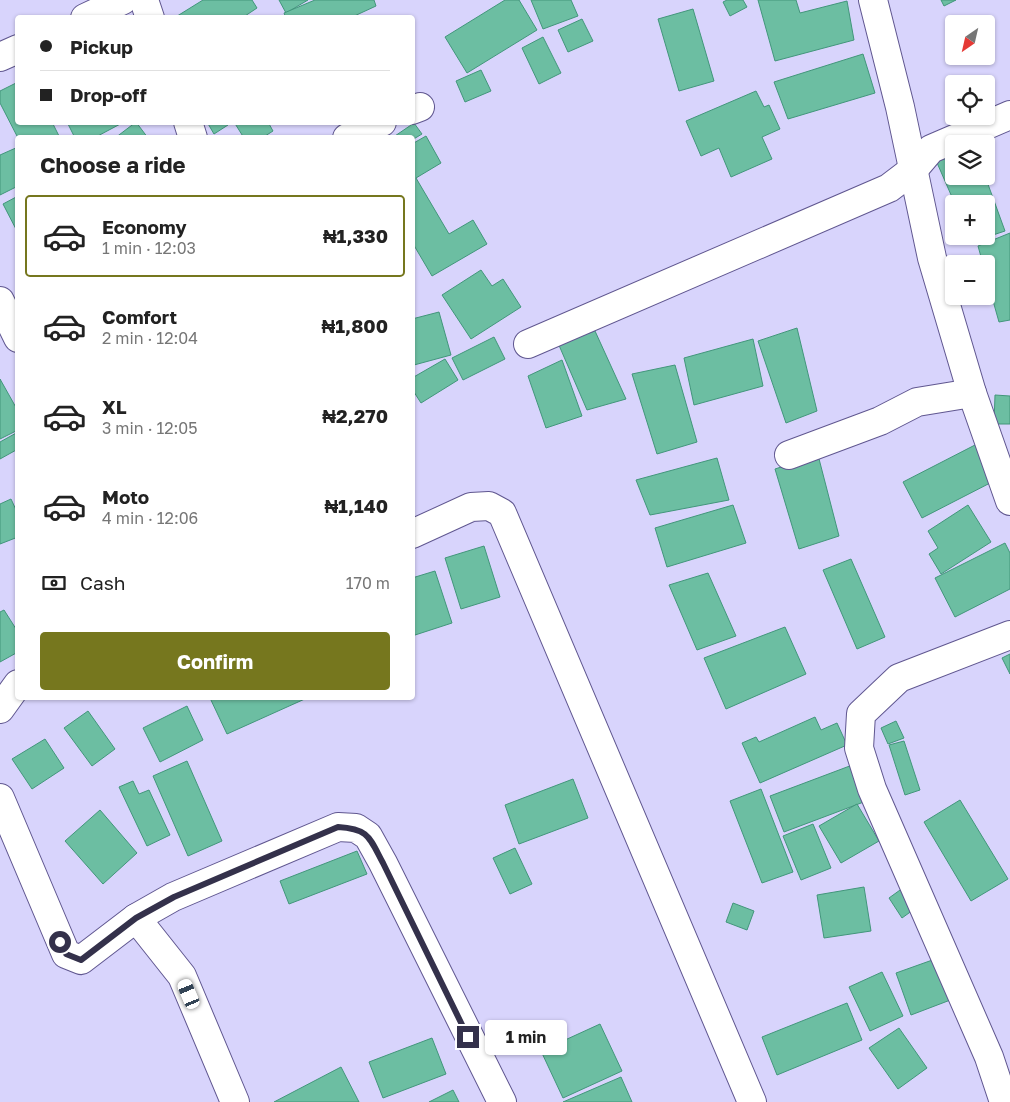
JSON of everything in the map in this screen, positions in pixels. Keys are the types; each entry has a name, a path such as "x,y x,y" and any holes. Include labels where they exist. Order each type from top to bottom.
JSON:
{"street":[{"path":"91,15 123,0"},
{"path":"144,0 149,15"},
{"path":"873,0 914,169 932,258 972,393 1010,501"},
{"path":"0,57 15,50"},
{"path":"528,344 889,188 914,169 931,149 1010,115"},
{"path":"354,135 375,125"},
{"path":"0,301 15,332"},
{"path":"789,455 880,421 917,402 972,393"},
{"path":"415,533 471,507 490,506 502,513 752,1102"},
{"path":"1004,1102 989,1057 872,789 859,748 861,714 899,678 1010,635"},
{"path":"0,709 15,688"},
{"path":"0,798 66,954 81,960 136,918 174,897 338,827 356,828 368,836 383,863 502,1102"},
{"path":"136,918 182,976 234,1102"}],"building":[{"path":"203,0 252,0 257,8 246,15 179,15"},
{"path":"279,0 308,0 286,13"},
{"path":"315,0 374,0 376,6 356,15 285,15 284,13"},
{"path":"505,0 519,0 537,30 467,73 445,37"},
{"path":"531,0 571,0 578,16 543,29"},
{"path":"727,0 743,0 747,7 730,16 723,2"},
{"path":"758,0 796,0 800,13 847,1 854,40 775,61"},
{"path":"941,0 956,0 944,6"},
{"path":"693,9 714,81 679,91 658,19"},
{"path":"582,19 593,41 568,52 558,30"},
{"path":"543,37 561,73 539,84 522,48"},
{"path":"863,54 875,93 788,119 774,82"},
{"path":"481,70 491,91 465,102 456,81"},
{"path":"15,84 15,125 54,125 58,135 16,135 0,103 0,91"},
{"path":"756,91 764,107 769,105 780,129 762,137 772,159 731,177 719,148 701,156 686,121"},
{"path":"415,124 422,134 415,138 415,135 396,135"},
{"path":"68,125 118,125 100,135 74,135"},
{"path":"132,125 138,125 146,135 119,135"},
{"path":"209,125 228,125 214,134"},
{"path":"236,125 270,125 273,131 267,135 242,135"},
{"path":"426,136 441,163 416,178 449,234 473,220 487,244 432,276 415,247 415,142"},
{"path":"945,146 945,181 931,149"},
{"path":"15,148 15,188 0,195 0,155"},
{"path":"947,185 988,185 992,195 951,195"},
{"path":"15,198 15,227 3,204"},
{"path":"995,204 1005,231 995,234"},
{"path":"1010,233 1010,320 999,322 994,305 995,255 980,255 978,246 995,245 995,239"},
{"path":"481,270 492,286 503,279 521,307 471,339 442,295"},
{"path":"439,312 451,355 415,365 415,318"},
{"path":"797,328 817,411 786,423 758,341"},
{"path":"595,331 626,399 587,410 558,343"},
{"path":"494,337 505,359 463,380 452,358"},
{"path":"753,339 763,386 694,405 684,358"},
{"path":"445,359 458,380 421,403 415,394 415,376"},
{"path":"562,360 582,416 546,428 528,376"},
{"path":"675,365 697,442 657,454 632,374"},
{"path":"0,379 15,406 15,432 0,439"},
{"path":"995,395 1010,396 1010,424 994,424"},
{"path":"15,434 15,451 0,459 0,442"},
{"path":"975,445 994,481 922,518 903,482"},
{"path":"818,455 839,536 799,549 775,469"},
{"path":"717,458 729,500 650,515 636,480"},
{"path":"11,499 15,508 15,538 0,544 0,504"},
{"path":"733,505 746,543 667,567 655,528"},
{"path":"968,505 991,542 941,574 929,554 938,548 928,531"},
{"path":"1005,543 1010,553 1010,589 955,617 935,578"},
{"path":"484,546 500,597 461,609 445,558"},
{"path":"851,559 885,637 857,649 823,570"},
{"path":"435,571 452,623 415,635 415,577"},
{"path":"708,573 736,636 697,650 669,585"},
{"path":"4,610 15,627 15,654 0,662 0,612"},
{"path":"785,627 806,674 726,709 704,658"},
{"path":"1010,654 1010,674 1002,658"},
{"path":"211,700 303,700 227,734"},
{"path":"187,706 203,740 160,762 143,728"},
{"path":"88,711 115,749 92,766 64,728"},
{"path":"815,717 821,730 837,723 847,745 760,783 742,743 756,737 759,742"},
{"path":"896,721 904,738 888,744 881,728"},
{"path":"45,739 64,768 32,789 12,759"},
{"path":"904,741 920,790 905,795 889,745"},
{"path":"187,761 222,841 188,856 153,776"},
{"path":"855,764 869,800 784,832 770,796"},
{"path":"573,779 588,818 519,844 505,805"},
{"path":"133,781 139,794 149,790 170,835 147,846 119,787"},
{"path":"761,789 793,872 762,883 730,801"},
{"path":"960,800 1008,879 971,901 924,822"},
{"path":"857,804 879,841 841,863 819,826"},
{"path":"100,810 137,853 103,884 65,841"},
{"path":"813,824 831,868 801,880 783,836"},
{"path":"515,848 532,884 510,894 493,858"},
{"path":"357,851 367,874 289,904 280,881"},
{"path":"907,885 920,905 902,918 889,898"},
{"path":"864,887 871,931 824,938 817,895"},
{"path":"733,903 754,911 747,930 726,922"},
{"path":"938,958 953,999 911,1015 896,973"},
{"path":"882,972 903,1016 870,1031 849,987"},
{"path":"847,1003 862,1040 777,1075 762,1037"},
{"path":"600,1024 622,1071 563,1098 541,1051"},
{"path":"899,1028 927,1068 898,1089 869,1048"},
{"path":"432,1038 446,1074 383,1098 369,1062"},
{"path":"341,1067 359,1102 274,1102"},
{"path":"621,1077 632,1102 563,1102"},
{"path":"453,1090 459,1102 429,1102"}],"route":[{"path":"60,942 66,954 81,960 136,918 174,897 338,827 356,828 368,836 383,863 468,1037"}]}
